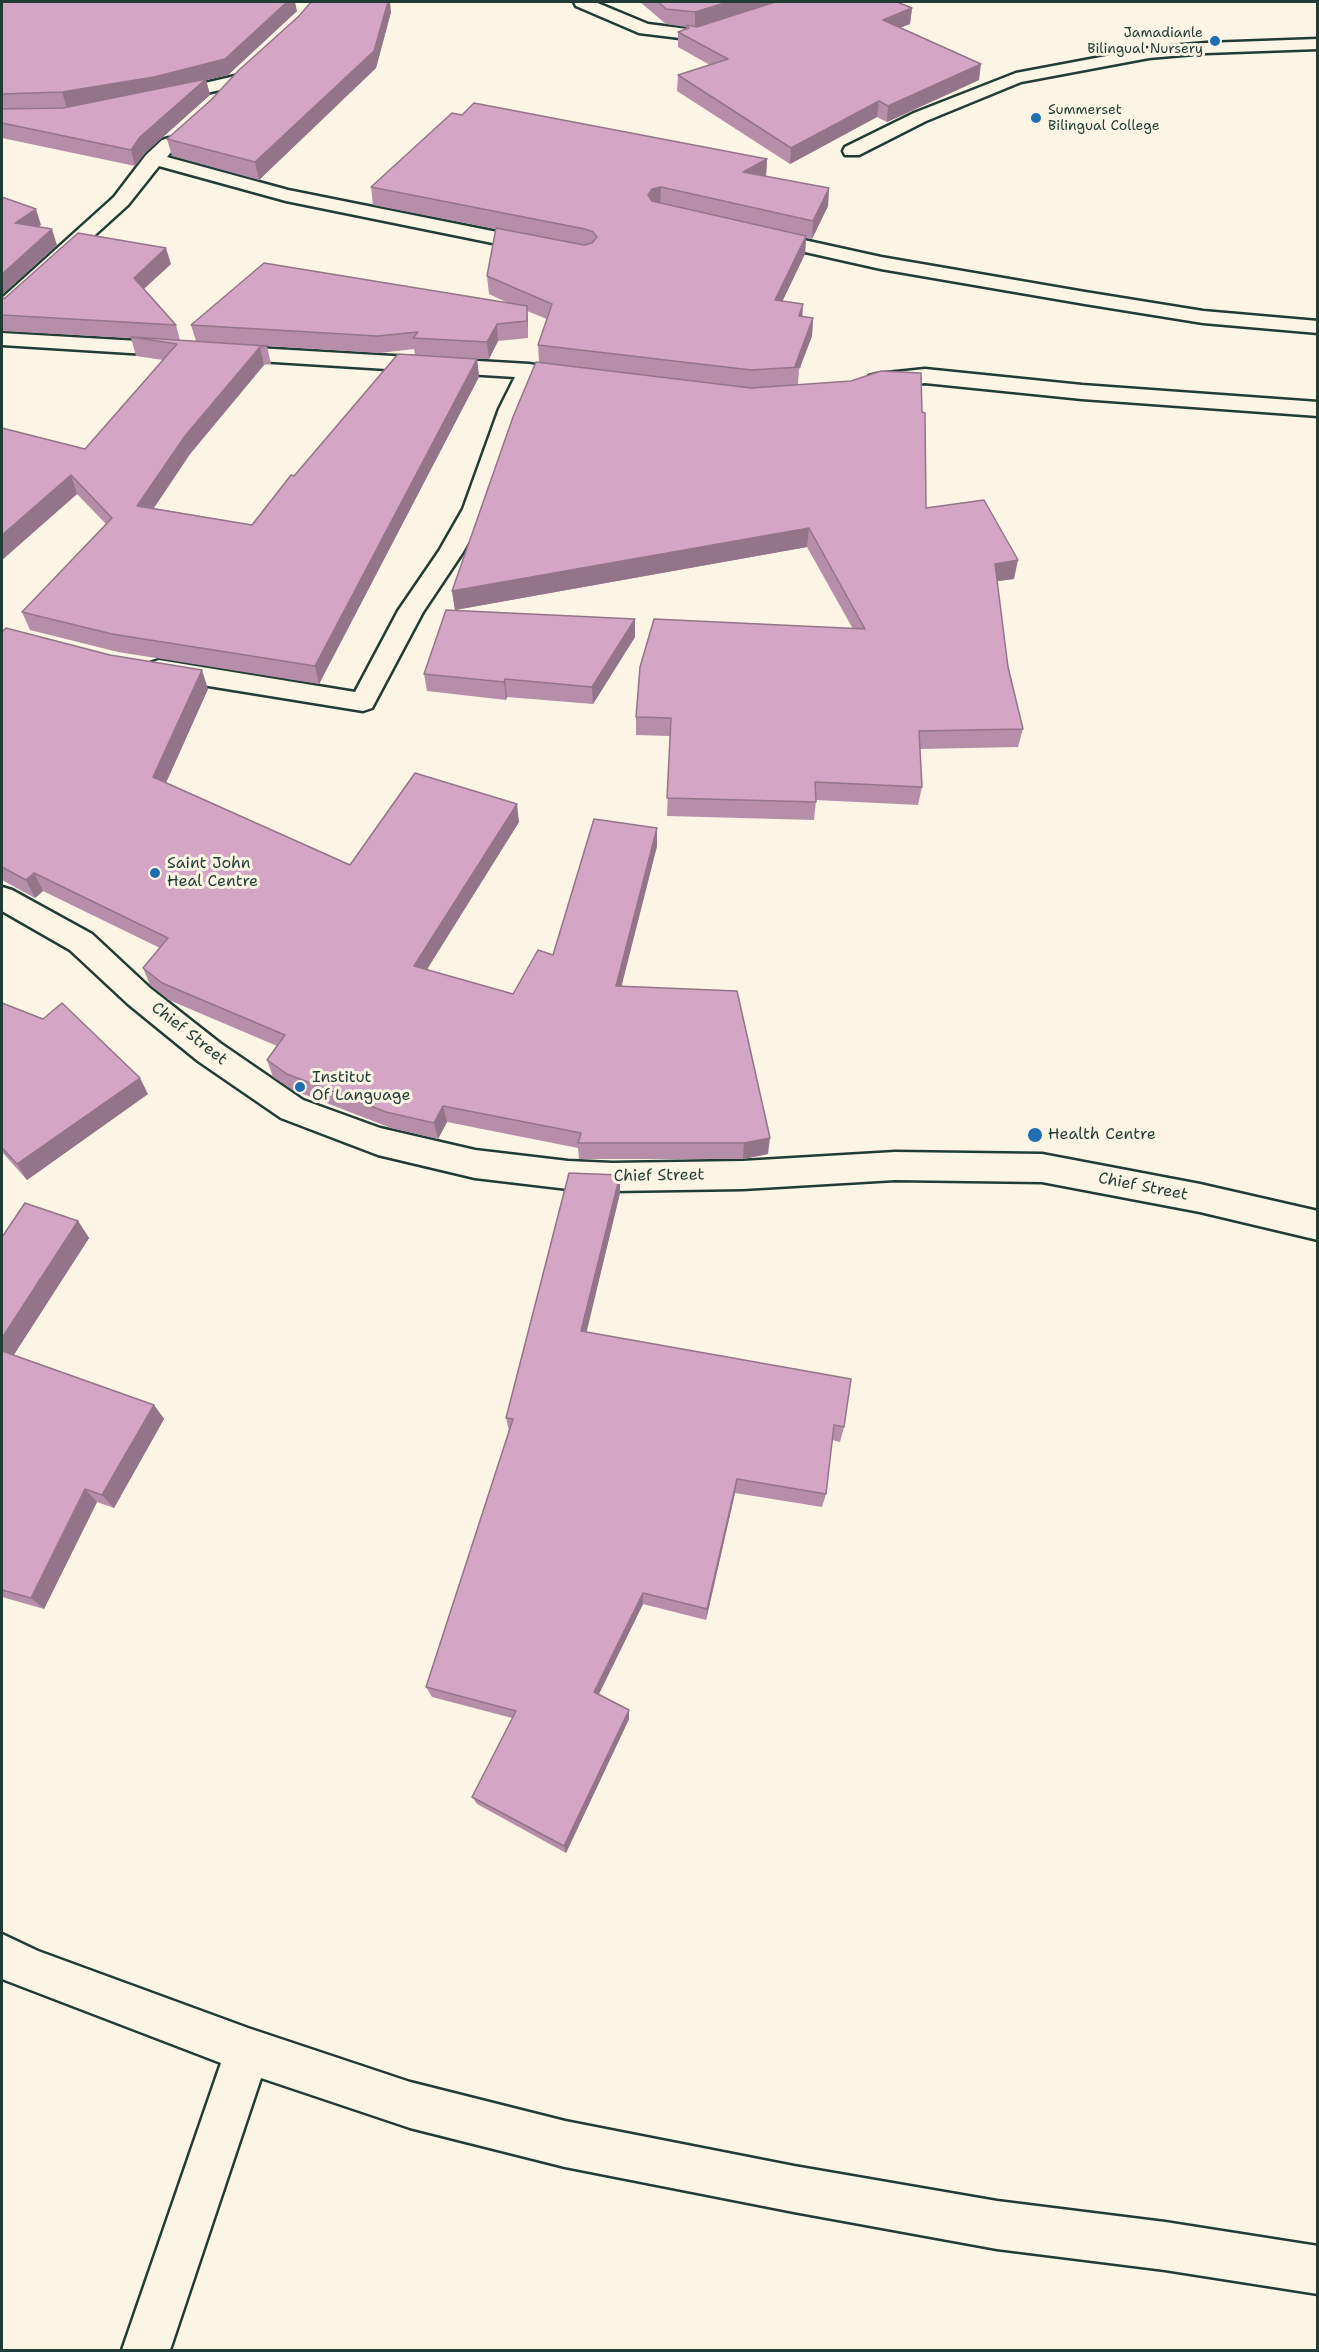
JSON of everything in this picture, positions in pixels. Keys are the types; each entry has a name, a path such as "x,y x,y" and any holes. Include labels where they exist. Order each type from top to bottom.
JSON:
{"street":[{"path":"582,2 645,29 696,35 795,2"},
{"path":"852,151 920,117 1016,78 1149,53 1206,48 1317,44"},
{"path":"213,104 252,66"},
{"path":"147,102 235,81"},
{"path":"2,309 121,201 153,159 181,133"},
{"path":"153,159 286,195 551,248"},
{"path":"740,231 880,263 1085,298 1203,317 1317,327"},
{"path":"2,339 529,371 603,381"},
{"path":"130,665 363,702 411,611 451,552 475,509 510,409 529,371"},
{"path":"859,387 878,380 925,376 1082,392 1317,409"},
{"name":"Chief Street","path":"2,898 81,942 148,1003 209,1052 292,1109 378,1141 475,1164 568,1175 612,1177 743,1175 895,1166 1042,1168 1200,1198 1317,1226"},
{"path":"2,1956 28,1969 249,2051 410,2105 565,2144 794,2189 997,2225 1165,2246 1317,2270"},
{"path":"146,2350 249,2051"}],"building":[{"path":"2,2 287,2 225,59 154,77 62,92 2,94"},
{"path":"311,2 388,2 374,51 255,162 167,139 211,100 239,70 299,16"},
{"path":"658,2 728,2 695,12 666,9"},
{"path":"775,2 897,2 912,8 883,20 981,64 888,106 879,101 791,148 678,75 728,59 678,32 689,28 686,25 697,27"},
{"path":"206,79 140,137 131,150 2,123 2,109 63,108"},
{"path":"474,103 767,159 743,172 829,188 813,221 661,187 652,189 648,195 652,201 806,236 775,300 803,304 799,316 813,318 795,366 800,367 751,370 538,345 552,304 487,276 496,228 584,245 592,243 597,237 593,232 371,187 452,113 462,115"},
{"path":"2,197 36,209 15,223 52,229 2,274"},
{"path":"78,233 166,248 134,278 176,325 2,315 2,299"},
{"path":"264,263 527,306 527,321 497,324 487,342 413,338 418,332 377,336 191,325"},
{"path":"131,337 267,346 260,347 185,436 137,506 252,525 291,475 294,476 398,354 477,359 315,666 112,634 22,612 112,518 71,475 2,535 2,428 85,449 177,344"},
{"path":"536,362 751,388 851,381 881,371 921,373 922,412 925,413 926,508 984,500 1018,560 995,564 1008,667 1023,729 919,731 922,787 815,782 816,802 667,798 671,718 636,717 640,667 654,619 865,629 809,528 452,591 513,417"},
{"path":"446,610 635,619 592,687 505,679 504,682 424,674"},
{"path":"6,628 110,655 202,670 153,777 350,865 415,773 517,804 414,966 513,994 538,950 553,955 594,819 657,828 616,986 737,991 770,1138 744,1143 578,1143 581,1133 443,1106 434,1123 386,1112 287,1074 267,1060 285,1035 162,983 143,968 168,938 34,873 26,880 2,867 2,632"},
{"path":"2,1003 43,1019 62,1003 140,1078 17,1164 2,1148"},
{"path":"569,1173 620,1175 581,1331 851,1379 844,1427 834,1425 826,1494 737,1479 707,1609 643,1593 594,1692 629,1710 564,1846 472,1797 516,1711 426,1687 513,1419 506,1418"},
{"path":"25,1203 78,1221 2,1338 2,1237"},
{"path":"2,1351 154,1405 102,1495 85,1489 31,1598 2,1590"}],"place":[{"name":"Jamadianle Bilingual Nursery","path":"1215,41"},
{"name":"Summerset Bilingual College","path":"1036,118"},
{"name":"Saint John Heal Centre","path":"155,873"},
{"name":"Institut Of Language","path":"300,1087"},
{"name":"Health Centre","path":"1035,1135"}]}
